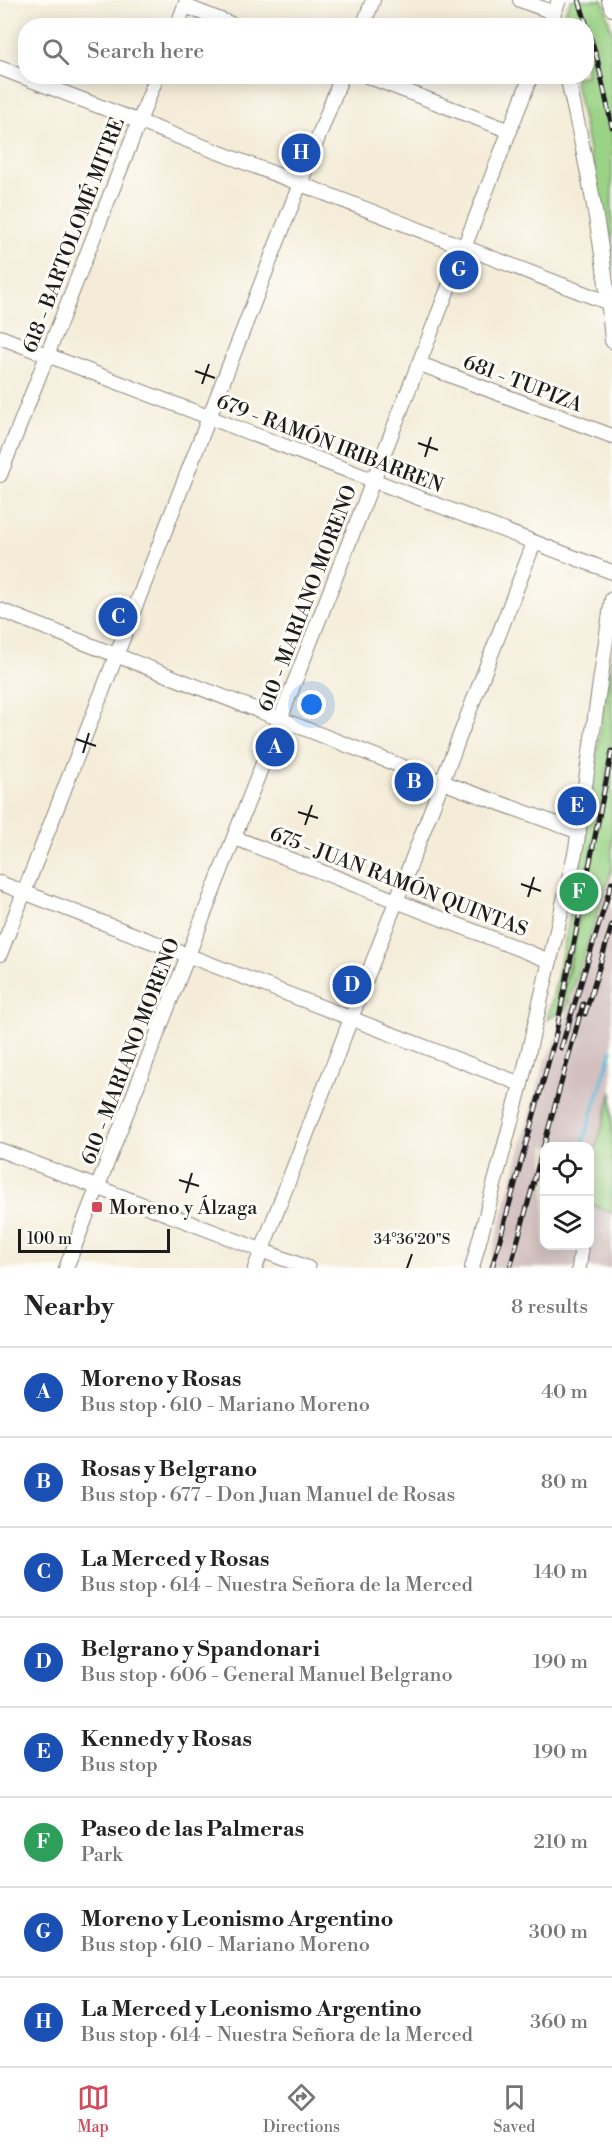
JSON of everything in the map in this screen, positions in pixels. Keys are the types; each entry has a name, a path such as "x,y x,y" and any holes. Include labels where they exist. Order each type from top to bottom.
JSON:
{"street":[{"path":"366,18 373,0"},
{"path":"520,0 553,13"},
{"path":"609,0 612,9"},
{"path":"180,18 186,3 219,18"},
{"path":"0,68 18,75"},
{"path":"41,84 609,303"},
{"name":"618 - BARTOLOMÉ MITRE","path":"0,475 154,84"},
{"path":"0,954 339,84"},
{"path":"388,84 510,131"},
{"name":"610 - MARIANO MORENO","path":"66,1268 528,84"},
{"path":"569,84 595,209 609,303 612,341"},
{"name":"679 - RAMÓN IRIBARREN","path":"0,337 612,572"},
{"name":"681 - TUPIZA","path":"420,364 612,436"},
{"path":"255,1268 534,543"},
{"path":"471,1268 521,1084 579,832 612,599"},
{"path":"0,610 442,782 579,832"},
{"name":"675 - JUAN RAMÓN QUINTAS","path":"235,837 550,961"},
{"path":"0,883 521,1084"},
{"path":"0,1150 308,1268"},
{"path":"579,1268 581,1252"}],"shaded area":[{"path":"612,874 612,1092 594,1155 594,1142 540,1142 540,1250 594,1250 594,1206 612,1213 612,1268 488,1268 545,1060 562,1028"}],"green space":[{"path":"571,0 603,0 612,32 612,289 591,159 575,84 594,84 594,18 563,18"},
{"path":"612,652 612,740 603,797 559,1013 547,1020 576,883"},
{"path":"612,758 612,869 566,1009 561,1012"},
{"path":"612,1092 612,1213 594,1206 594,1155"}],"waterway":[{"path":"583,1142 612,1050"}],"railway":[{"path":"579,0 585,18"},
{"path":"594,48 612,127"},
{"path":"492,1268 555,1038 612,751"},
{"path":"561,1048 612,882"},
{"path":"585,1014 612,925"},
{"path":"510,1268 583,1004"}],"place":[{"name":"La Merced y Leonismo Argentino","path":"301,153"},
{"name":"Moreno y Leonismo Argentino","path":"459,270"},
{"name":"La Merced y Rosas","path":"118,617"},
{"name":"Moreno y Rosas","path":"275,747"},
{"name":"Rosas y Belgrano","path":"414,782"},
{"name":"Kennedy y Rosas","path":"577,806"},
{"name":"Paseo de las Palmeras","path":"579,892"},
{"name":"Belgrano y Spandonari","path":"352,985"},
{"name":"Moreno y Álzaga","path":"97,1207"}]}
